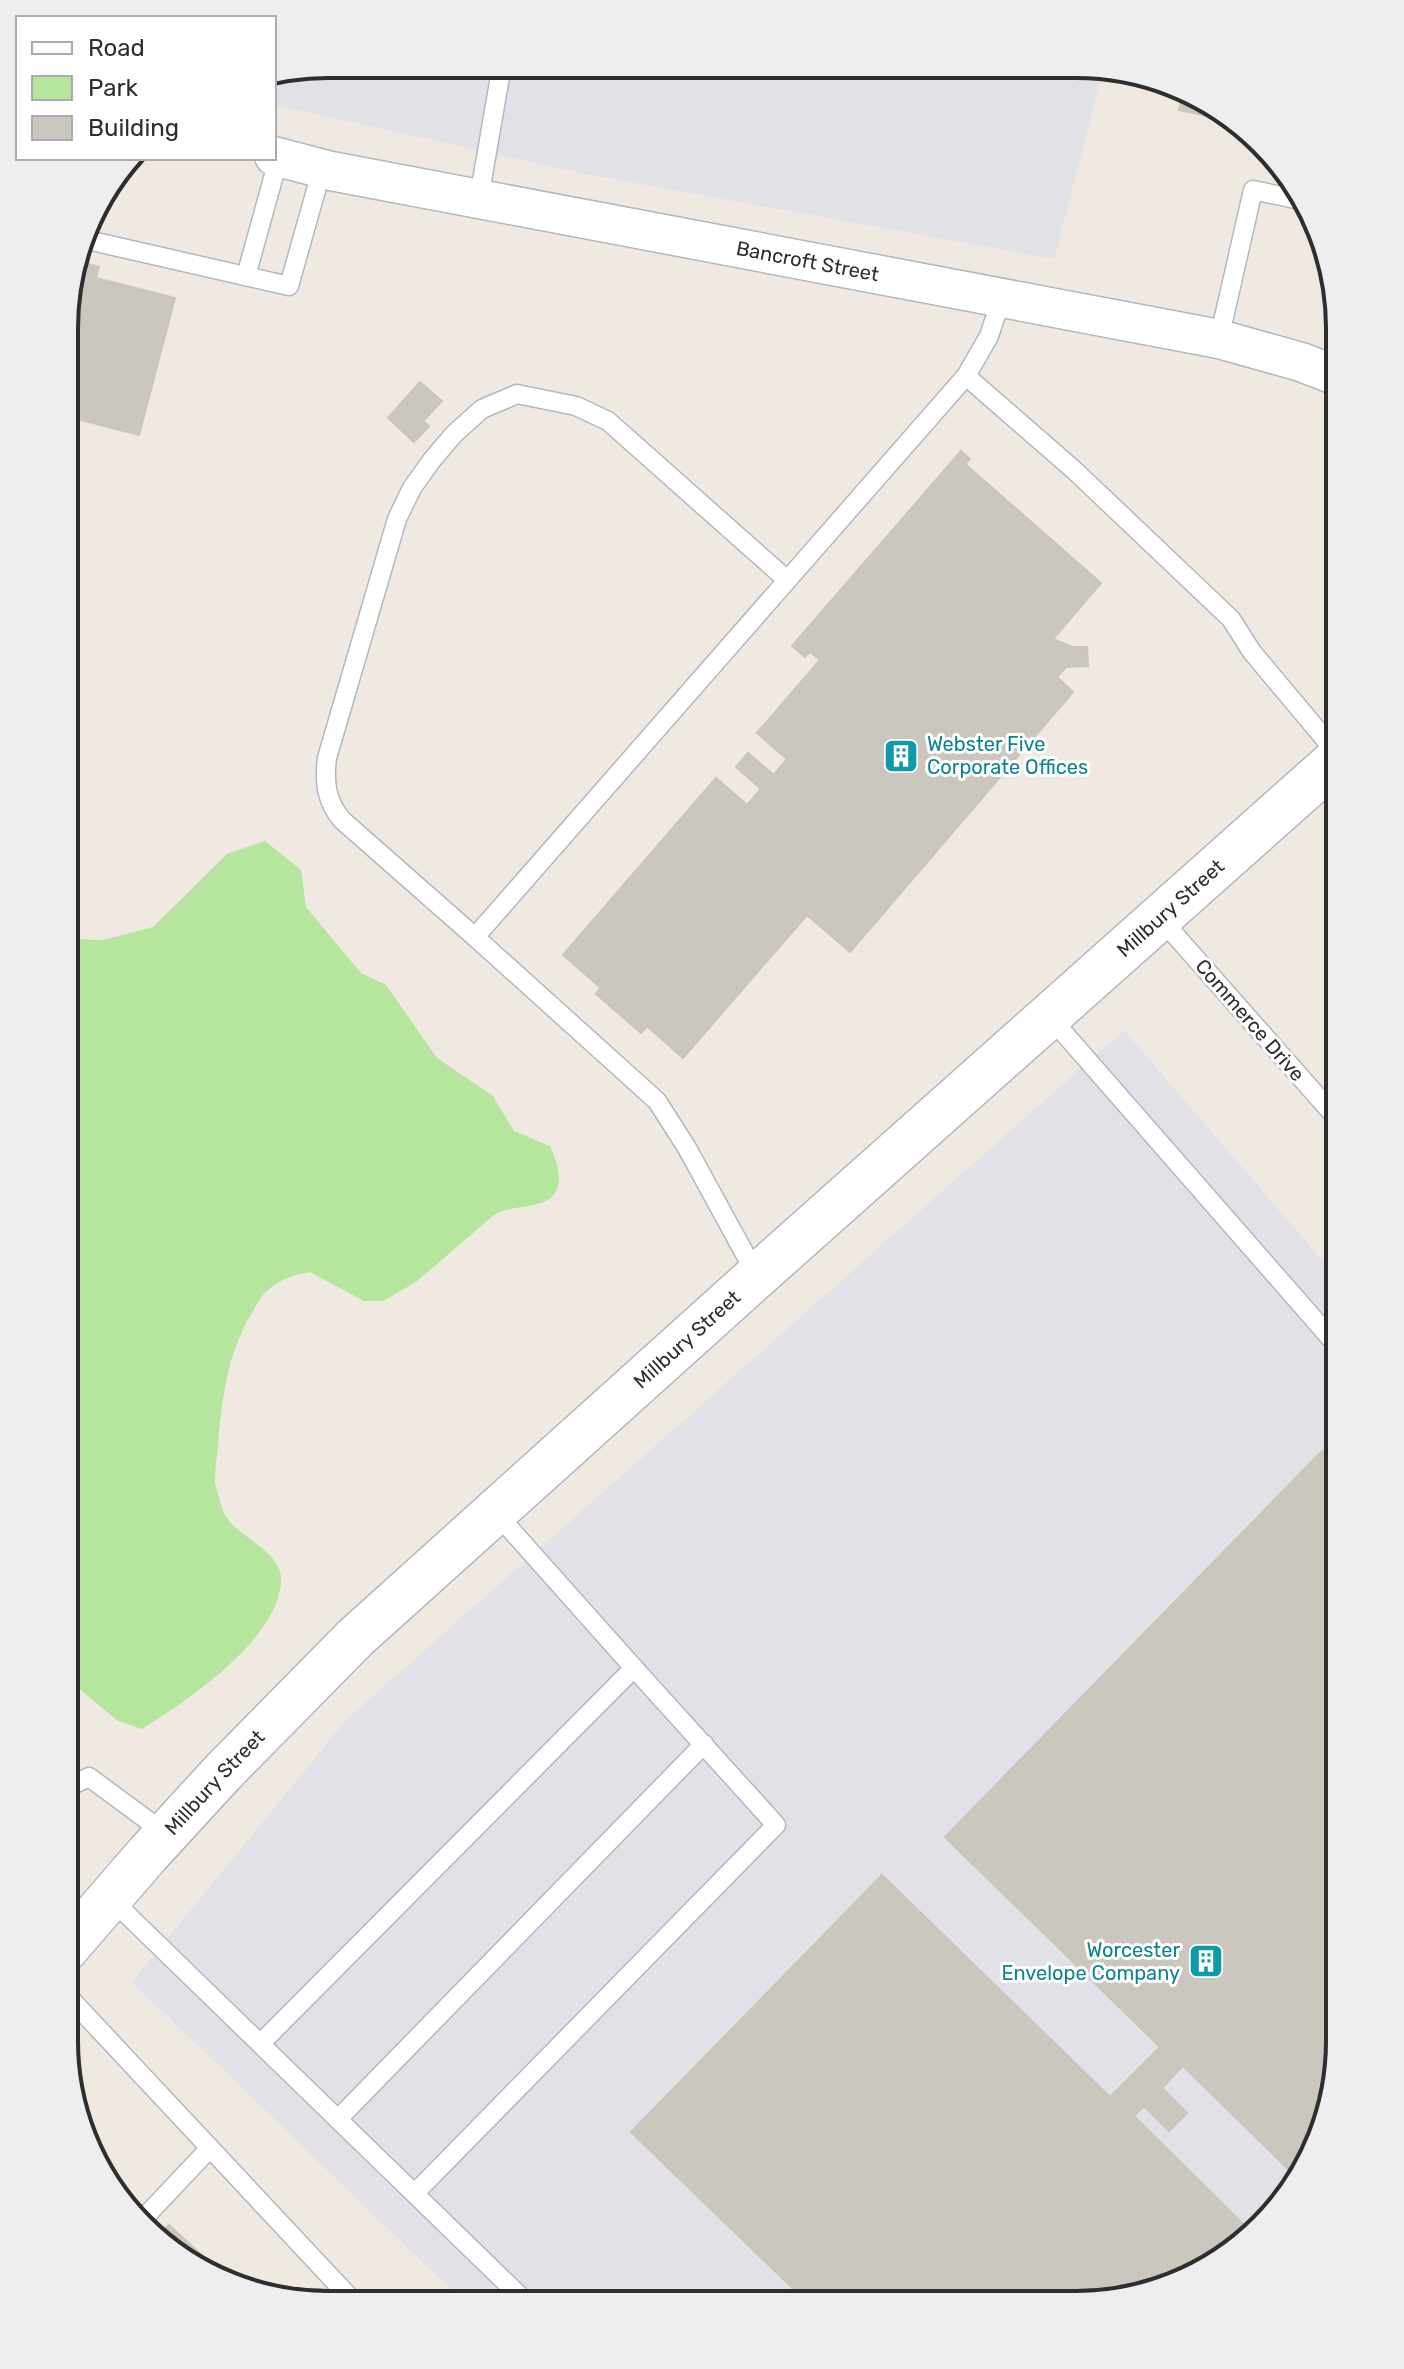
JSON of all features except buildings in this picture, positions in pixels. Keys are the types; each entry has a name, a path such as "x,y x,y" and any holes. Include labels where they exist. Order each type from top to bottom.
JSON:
{"street":[{"name":"Bancroft Street","path":"276,157 322,169 1219,339 1326,372"},
{"name":"Millbury Street","path":"78,1935 224,1771 355,1638 1326,770"}],"lane":[{"path":"479,198 496,78"},
{"path":"246,276 275,160"},
{"path":"93,241 289,286 322,169"},
{"path":"1219,339 1253,190 1289,198"},
{"path":"475,937 966,376 989,336 1002,297"},
{"path":"966,376 1074,470 1231,619 1252,652 1326,740"},
{"path":"757,1276 687,1148 657,1101 342,820 333,809 324,778 327,758 397,519 412,488 454,434 482,409 517,394 576,406 608,421 787,580"},
{"name":"Commerce Drive","path":"1160,918 1326,1106"},
{"path":"1049,1016 1325,1332"},
{"path":"415,2193 776,1825 495,1512"},
{"path":"261,2043 634,1668"},
{"path":"338,2119 704,1744"},
{"path":"78,1782 89,1777 166,1834"},
{"path":"110,1898 515,2291"},
{"path":"78,2007 344,2291"},
{"path":"148,2214 210,2148"}],"shaded area":[{"path":"328,78 1101,79 1054,259 585,174 276,105 276,84"},
{"path":"1124,1030 1325,1264 1325,2058 1321,2090 1313,2122 1300,2152 1274,2193 1253,2218 1228,2239 1201,2258 1172,2272 1125,2286 1076,2291 453,2291 132,1982 346,1720"}],"green space":[{"path":"265,841 301,870 306,907 361,973 386,985 437,1058 493,1096 514,1131 550,1146 557,1163 559,1180 554,1195 547,1200 494,1215 416,1282 383,1301 364,1301 310,1272 282,1281 261,1298 244,1326 232,1359 222,1409 215,1481 228,1519 275,1561 280,1571 281,1583 275,1605 264,1626 227,1667 142,1729 118,1721 78,1688 78,939 103,940 153,927 227,854"}],"place":[{"name":"Webster Five Corporate Offices","path":"901,756"},
{"name":"Worcester Envelope Company","path":"1206,1961"}]}
